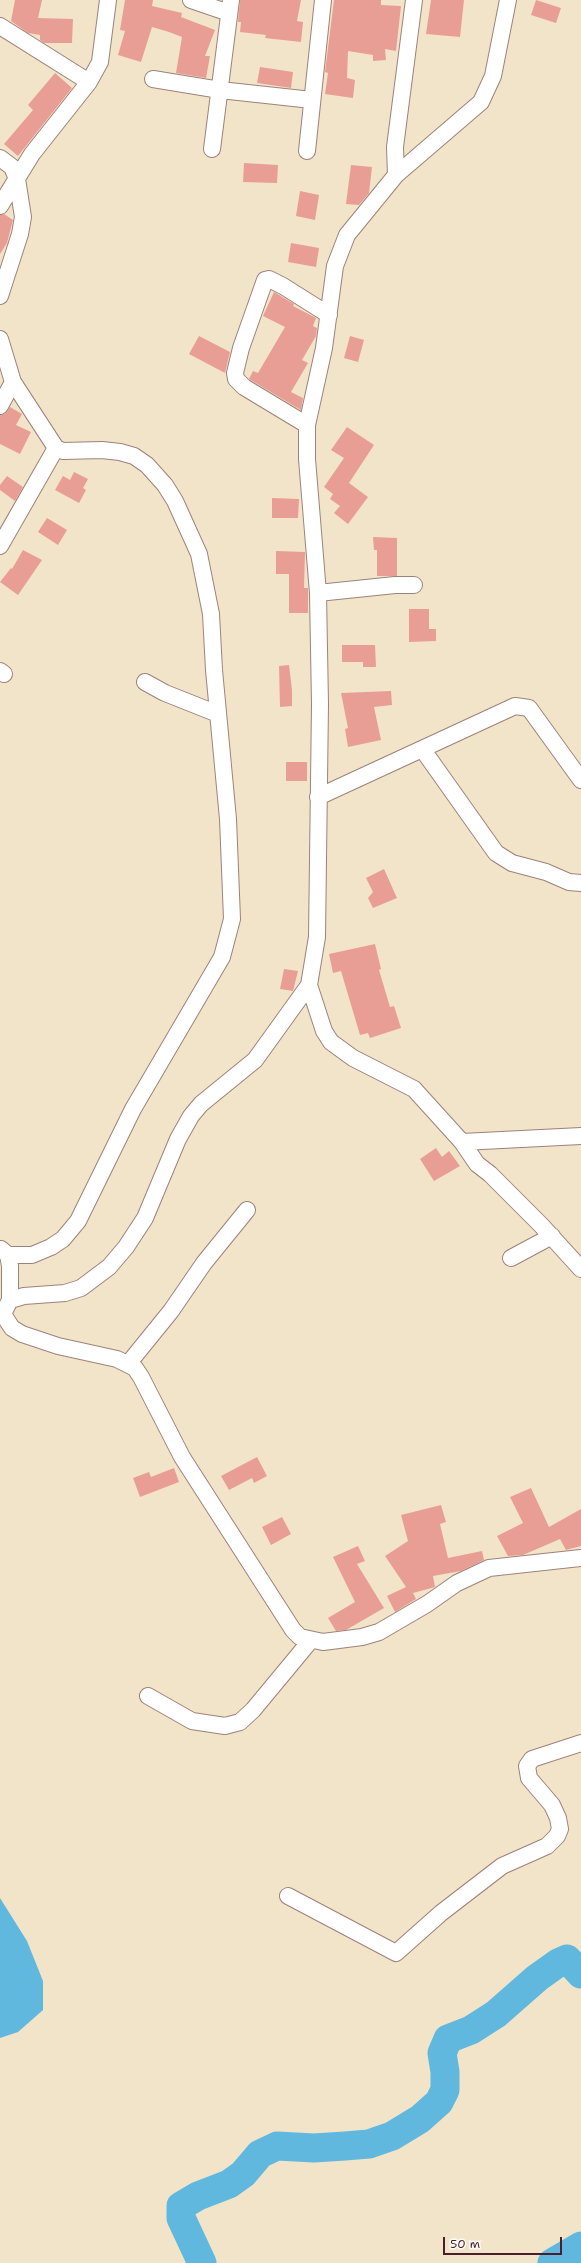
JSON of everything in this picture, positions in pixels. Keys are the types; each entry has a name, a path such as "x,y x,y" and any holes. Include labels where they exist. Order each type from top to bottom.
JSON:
{"street":[{"path":"0,206 32,154 76,95 89,82 100,62 108,0"},
{"path":"191,0 230,6 212,149"},
{"path":"307,151 323,0"},
{"path":"396,175 395,147 414,0"},
{"path":"10,1300 24,1296 65,1293 81,1288 109,1267 126,1247 145,1218 178,1139 191,1116 201,1104 254,1060 309,985 317,937 320,704 318,593 307,459 307,425 324,348 335,266 347,235 396,175 481,102 488,91 497,64 508,0"},
{"path":"0,26 89,82"},
{"path":"153,79 220,90 312,100"},
{"path":"0,158 12,167 17,179 22,225 0,296"},
{"path":"307,425 244,387 236,379 235,373 241,348 265,280 269,279 283,286 329,315"},
{"path":"0,341 13,382 56,448 63,451 111,451 134,456 147,465 175,501 199,554 205,575 211,614 218,714 228,819 232,919 222,957 133,1109 78,1221 63,1239 32,1255 4,1252 11,1272 10,1300 1,1316 12,1328 22,1334 58,1346 110,1358 128,1364 141,1377 182,1457 293,1630 300,1637 323,1642 349,1640 379,1632 427,1604 457,1583 490,1568 581,1558"},
{"path":"0,406 13,382"},
{"path":"0,546 56,448"},
{"path":"318,593 395,585 414,585"},
{"path":"145,682 165,693 218,714"},
{"path":"318,797 423,750 515,706 524,706 532,712 581,780"},
{"path":"423,750 496,853 512,863 546,872 569,882 581,883"},
{"path":"309,985 324,1031 331,1042 353,1058 414,1089 462,1142 477,1164 494,1178 552,1236 581,1269"},
{"path":"462,1142 581,1136"},
{"path":"128,1364 171,1311 204,1263 247,1210"},
{"path":"511,1258 552,1236"},
{"path":"148,1696 192,1721 224,1726 240,1722 253,1710 311,1640"},
{"path":"288,1896 396,1953 441,1913 502,1866 547,1846 557,1836 560,1828 558,1818 552,1805 528,1778 527,1766 532,1759 581,1743"}],"water":[{"path":"0,1898 27,1941 43,1981 43,2010 18,2032 0,2038"}],"building":[{"path":"15,0 42,0 38,18 73,19 72,43 44,43 40,40 40,35 28,33 11,21"},
{"path":"125,0 153,0 152,6 182,13 181,17 215,30 205,56 210,56 206,78 176,73 182,37 152,27 141,62 118,55 125,31 120,30"},
{"path":"240,0 301,0 297,21 303,22 301,42 265,38 266,35 240,32 241,22 238,22"},
{"path":"334,0 381,0 381,5 401,6 396,51 385,49 386,60 373,61 373,55 348,51 347,78 355,80 353,98 325,94 328,73 325,72"},
{"path":"431,0 464,0 460,37 426,34"},
{"path":"536,0 561,8 556,23 531,15"},
{"path":"260,67 293,72 291,88 257,83"},
{"path":"55,73 72,88 18,156 4,144 33,110 28,105"},
{"path":"244,163 278,165 277,183 243,182"},
{"path":"351,165 372,167 369,193 359,205 346,204"},
{"path":"300,191 319,195 315,220 296,216"},
{"path":"4,214 13,220 7,243 0,254 0,215"},
{"path":"291,243 319,248 316,267 288,262"},
{"path":"274,292 294,304 293,306 316,318 313,326 317,328 316,336 302,360 308,363 291,392 303,398 301,410 249,379 253,371 258,373 285,327 263,316"},
{"path":"199,336 230,352 225,373 189,354"},
{"path":"350,336 364,340 358,362 344,358"},
{"path":"10,407 22,414 16,425 31,432 20,454 0,444 0,415 5,414"},
{"path":"347,427 374,445 349,483 368,497 348,524 334,513 340,506 330,499 333,494 324,487 344,458 331,450"},
{"path":"74,472 88,479 83,488 86,490 79,503 55,490 63,476 70,480"},
{"path":"7,476 23,487 15,501 0,490 0,485"},
{"path":"272,498 299,499 298,518 272,518"},
{"path":"47,518 67,530 58,545 38,532"},
{"path":"373,537 397,538 397,576 377,576 377,550 374,550"},
{"path":"23,550 42,560 18,595 0,582 11,568 12,569"},
{"path":"276,551 305,552 304,588 308,588 308,613 289,613 289,574 276,574"},
{"path":"409,609 429,609 429,629 436,629 436,641 409,642"},
{"path":"342,645 375,645 376,667 363,667 363,662 342,662"},
{"path":"289,665 292,706 280,707 279,666"},
{"path":"391,691 392,705 374,707 381,740 348,747 345,729 348,728 341,693"},
{"path":"286,762 307,762 307,781 286,781"},
{"path":"384,869 397,898 373,908 368,898 373,892 366,878"},
{"path":"375,944 381,969 379,970 390,1007 394,1006 401,1028 370,1038 368,1033 360,1035 341,971 333,973 329,954"},
{"path":"284,969 298,971 293,991 280,989"},
{"path":"436,1148 442,1157 449,1151 460,1166 434,1181 420,1159"},
{"path":"257,1457 267,1476 254,1483 252,1478 229,1490 221,1476"},
{"path":"174,1468 179,1482 140,1497 133,1478 149,1472 151,1477"},
{"path":"531,1488 549,1527 581,1509 581,1546 566,1550 560,1539 523,1555 508,1556 497,1536 523,1523 510,1497"},
{"path":"441,1505 446,1522 440,1524 448,1558 482,1551 484,1560 461,1571 433,1576 435,1587 413,1593 416,1599 395,1612 387,1596 406,1587 385,1556 408,1541 401,1515"},
{"path":"282,1517 291,1534 271,1545 262,1527"},
{"path":"358,1546 365,1561 357,1564 384,1608 346,1630 336,1631 328,1618 355,1602 333,1557"}],"waterway":[{"path":"202,2263 181,2218 181,2206 198,2196 229,2184 243,2174 260,2154 277,2146 314,2148 369,2144 392,2136 420,2119 439,2102 445,2090 445,2072 442,2053 448,2039 471,2030 496,2014 537,1978 558,1963 567,1959 581,1974"},
{"path":"552,2263 581,2246"}]}
